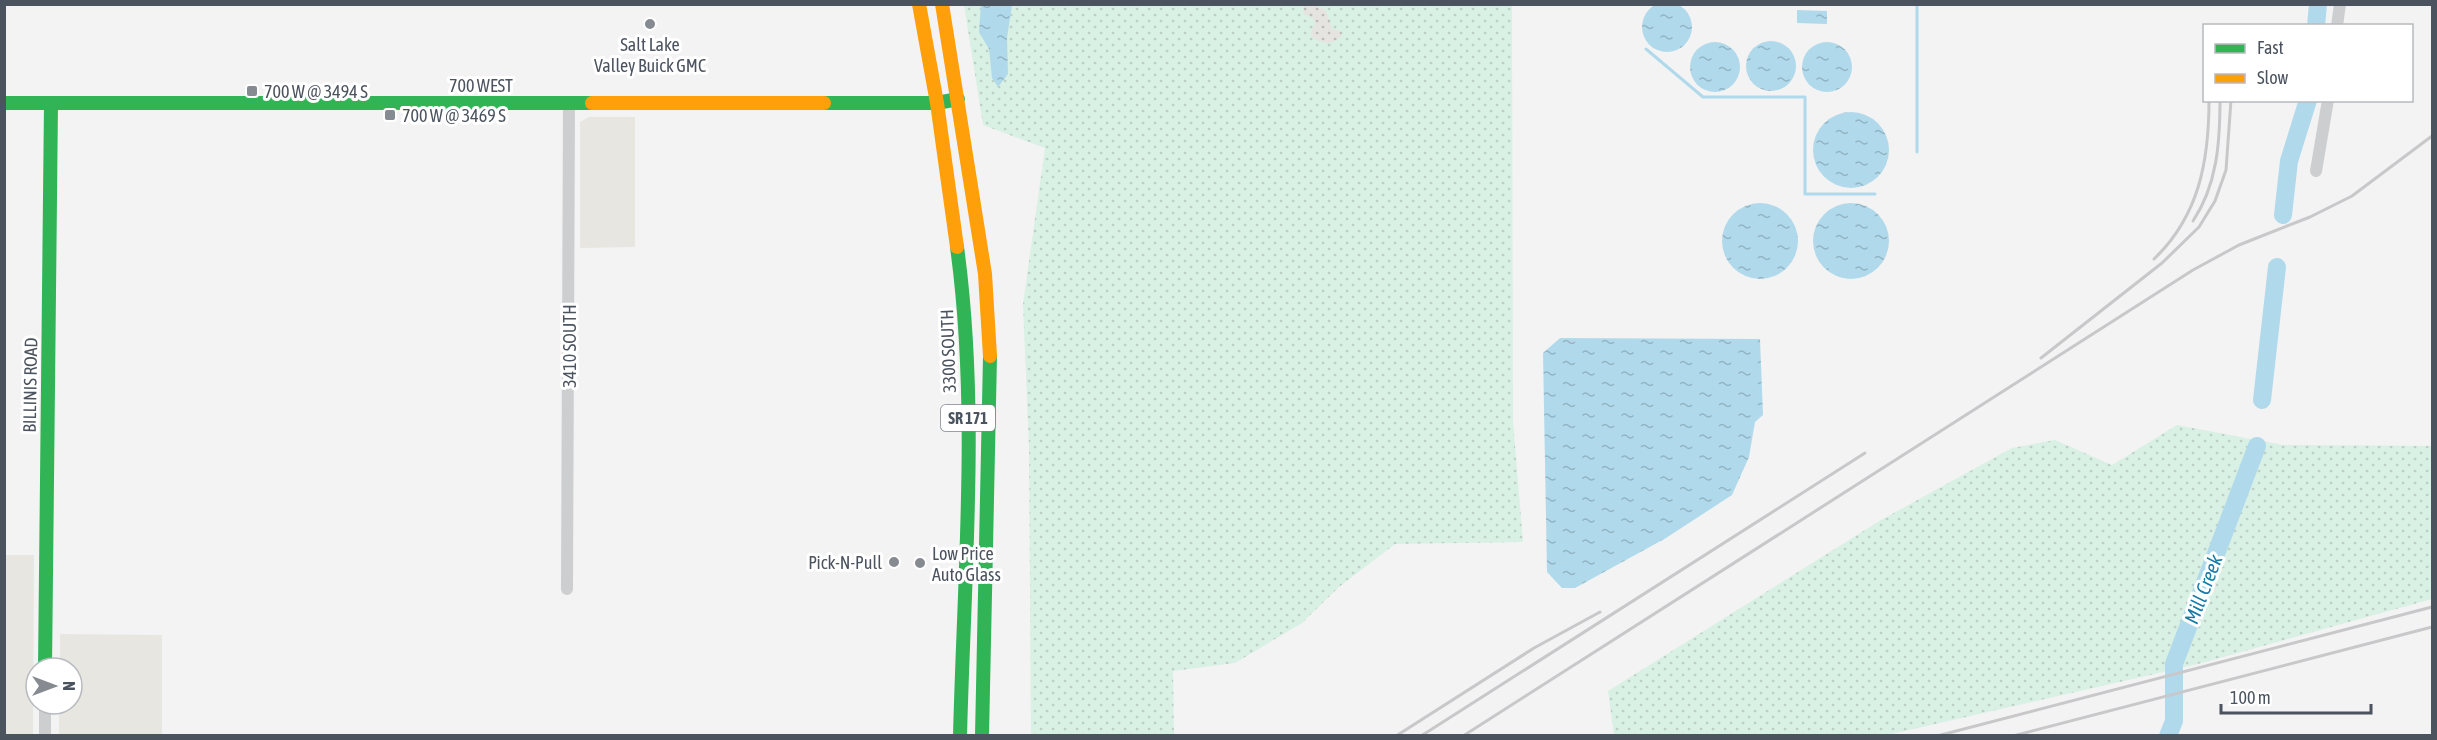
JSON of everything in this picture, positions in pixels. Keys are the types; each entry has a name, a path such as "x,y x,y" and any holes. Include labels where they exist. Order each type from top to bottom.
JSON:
{"street":[{"name":"3300 SOUTH","path":"919,4 937,103 963,276 968,428 960,735"},
{"name":"SR 171","path":"942,4 985,274 990,350 982,735"},
{"path":"2337,24 2340,4"},
{"name":"700 WEST","path":"4,103 937,103 958,99"},
{"name":"3410 SOUTH","path":"567,589 569,102"},
{"path":"2316,171 2328,102"},
{"name":"BILLINIS ROAD","path":"45,656 51,103"},
{"path":"45,716 45,735"}],"shaded area":[{"path":"589,117 635,117 635,247 580,248 580,122"},
{"path":"5,555 34,555 33,656 24,656 24,716 33,716 33,735 5,735"},
{"path":"60,634 162,635 162,735 59,735 59,716 84,716 84,656 60,656"}],"green space":[{"path":"964,5 1512,5 1513,421 1523,542 1395,544 1339,587 1302,623 1235,663 1173,671 1174,735 1031,735 1029,447 1023,304 1045,148 983,125"},
{"path":"2177,425 2283,445 2432,446 2432,599 2198,664 1887,735 1614,735 1608,691 1881,520 2012,448 2055,440 2112,465"}],"sand":[{"path":"1303,4 1315,5 1326,10 1332,29 1340,31 1342,35 1328,43 1312,37 1311,32 1315,23 1313,18 1304,14"}],"water":[{"path":"1667,2 1676,4 1687,13 1692,27 1690,36 1681,47 1667,52 1658,50 1647,41 1642,27 1644,18 1653,7"},
{"path":"981,5 1012,5 1007,38 1008,74 998,87 992,78 989,49 979,32"},
{"path":"1797,10 1827,11 1827,24 1797,23"},
{"path":"1771,41 1789,48 1796,66 1789,84 1771,91 1753,84 1746,66 1753,48"},
{"path":"1715,42 1733,49 1740,67 1733,85 1715,92 1697,85 1690,67 1697,49"},
{"path":"1827,42 1845,49 1852,67 1845,85 1827,92 1809,85 1802,67 1809,49"},
{"path":"1859,112 1872,118 1883,129 1889,142 1887,165 1872,182 1859,188 1843,188 1830,182 1815,165 1813,142 1819,129 1836,114"},
{"path":"1768,203 1781,209 1792,220 1798,233 1796,256 1781,273 1768,279 1752,279 1739,273 1724,256 1722,233 1728,220 1745,205"},
{"path":"1859,203 1872,209 1883,220 1889,233 1887,256 1872,273 1859,279 1843,279 1830,273 1815,256 1813,233 1819,220 1836,205"},
{"path":"1560,338 1760,339 1763,415 1755,422 1749,457 1732,495 1666,538 1575,588 1562,588 1547,572 1543,353"}],"waterway":[{"path":"1917,4 1917,152"},
{"name":"Mill Creek","path":"2316,24 2318,4"},
{"path":"1646,49 1703,97 1805,97 1805,194 1875,194"},
{"name":"Mill Creek","path":"2283,215 2289,161 2307,102"},
{"name":"Mill Creek","path":"2262,400 2277,267"},
{"name":"Mill Creek","path":"2168,736 2174,721 2174,664 2257,446"}],"railway":[{"path":"2154,259 2182,225 2198,186 2207,145 2209,102"},
{"path":"2193,221 2207,193 2216,163 2220,102"},
{"path":"2041,358 2162,263 2199,227 2215,201 2226,170 2231,102"},
{"path":"1463,736 2193,270 2239,245 2310,217 2352,196 2432,136"},
{"path":"1421,736 1865,453"},
{"path":"1937,736 2432,607"},
{"path":"1396,736 1534,648 1600,612"},
{"path":"2013,736 2432,627"}],"traffic: fast":[{"path":"824,103 937,103 958,99"},
{"path":"4,103 592,103"},
{"path":"45,656 51,103"},
{"path":"957,247 964,308 969,430 960,736"},
{"path":"982,736 990,356"}],"traffic: slow":[{"path":"919,4 937,103 957,247"},
{"path":"942,4 985,274 990,356"},
{"path":"592,103 824,103"}],"place":[{"name":"Salt Lake Valley Buick GMC","path":"650,24"},
{"name":"700 W @ 3494 S","path":"252,91"},
{"name":"700 W @ 3469 S","path":"390,115"},
{"name":"Pick-N-Pull","path":"894,562"},
{"name":"Low Price Auto Glass","path":"920,563"}]}
